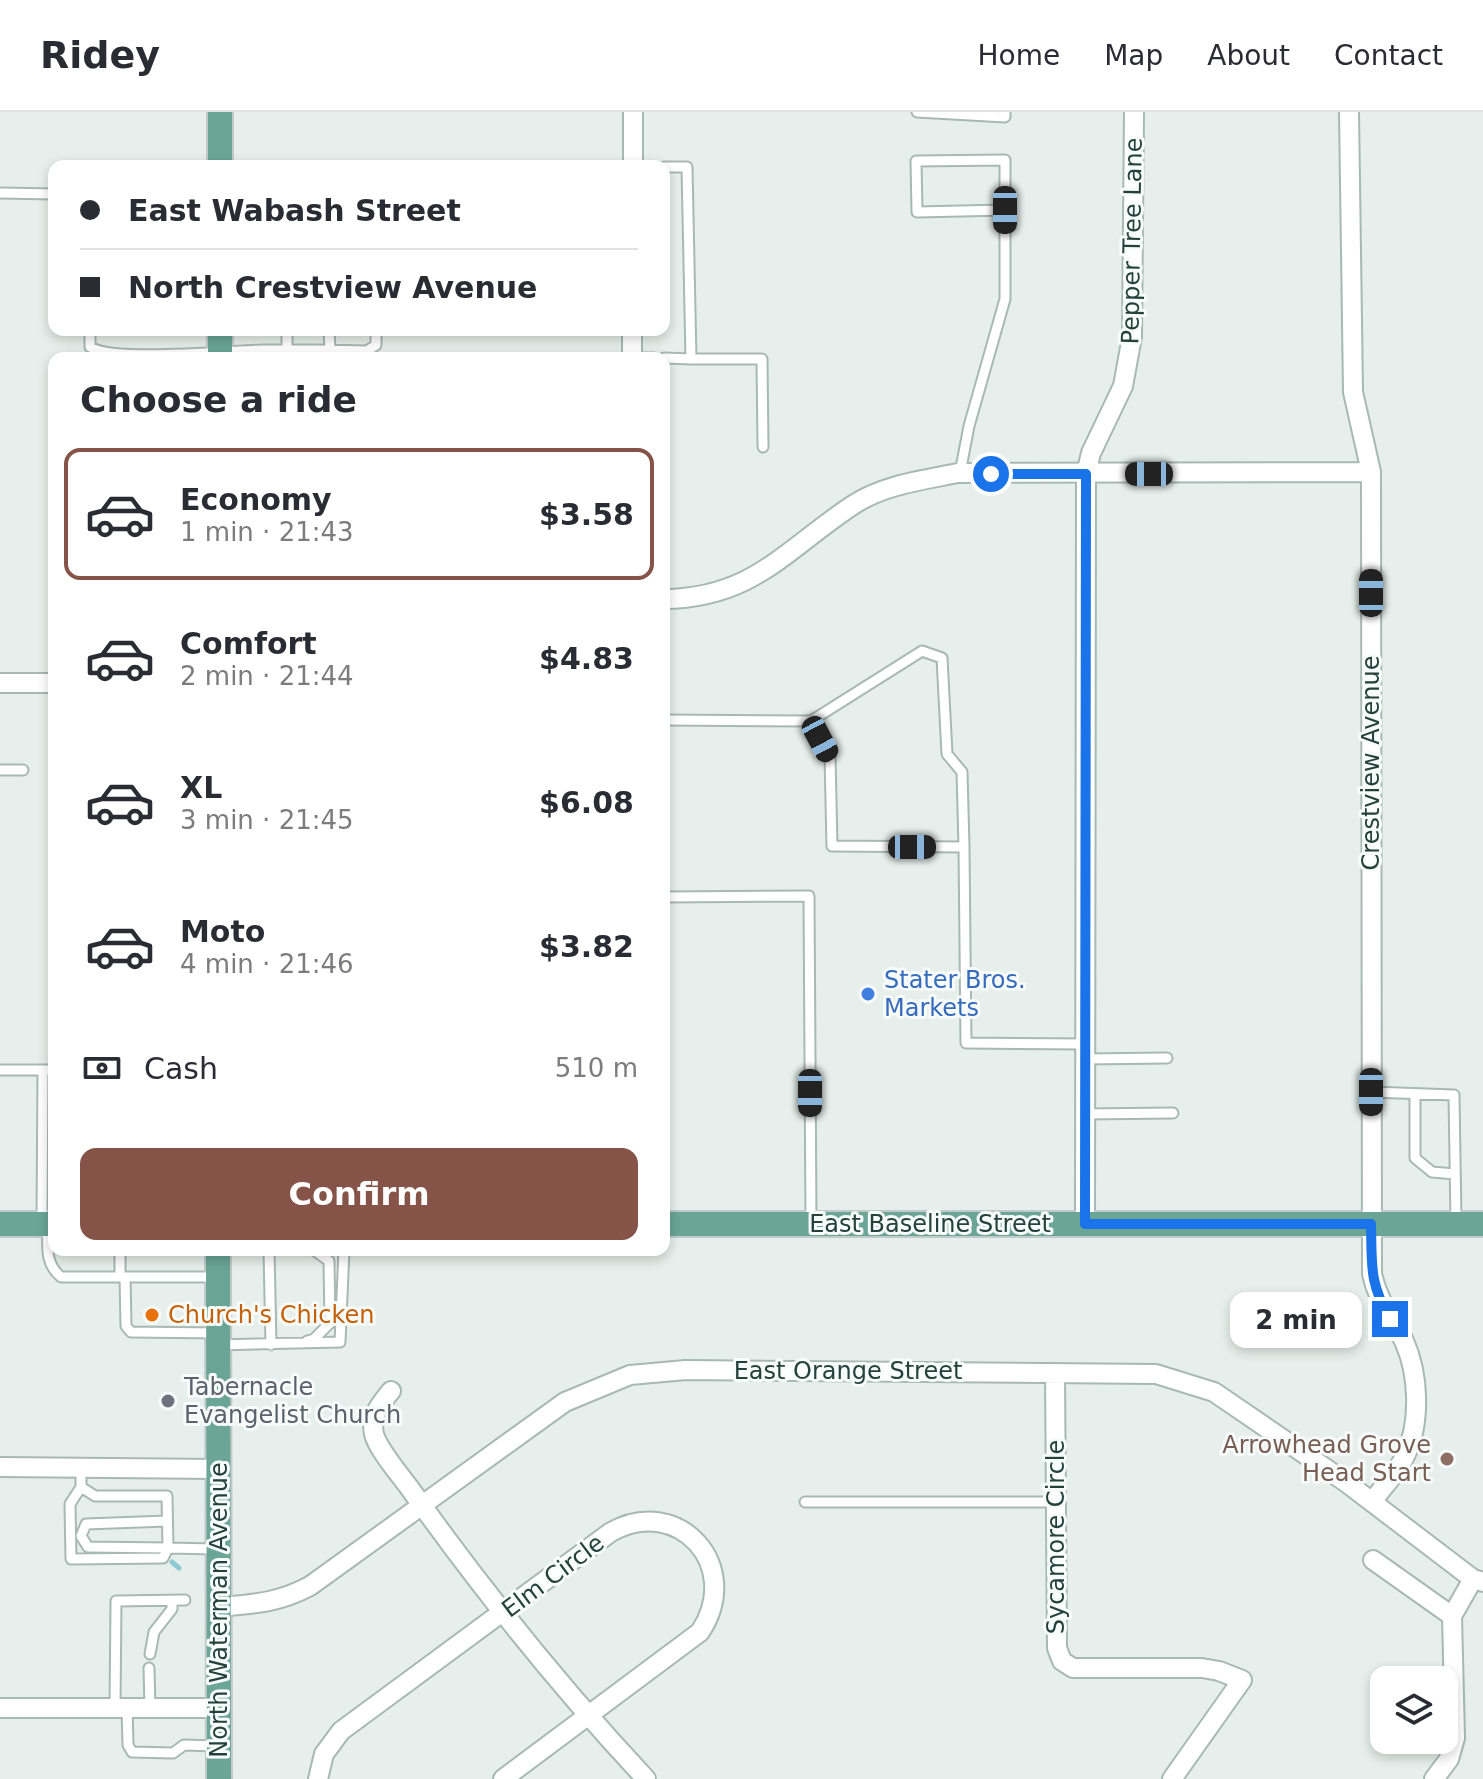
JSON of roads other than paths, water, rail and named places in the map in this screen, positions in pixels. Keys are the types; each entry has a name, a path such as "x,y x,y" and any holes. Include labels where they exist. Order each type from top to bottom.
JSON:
{"main road":[{"path":"220,112 220,160"},
{"path":"0,1224 48,1224"},
{"name":"East Baseline Street","path":"670,1224 1483,1224"},
{"name":"North Waterman Avenue","path":"218,1256 219,1779"}],"street":[{"path":"633,112 633,160"},
{"name":"Pepper Tree Lane","path":"1085,1224 1086,474 1091,453 1123,386 1129,359 1134,267 1134,112"},
{"name":"Crestview Avenue","path":"1349,112 1353,392 1371,472 1372,1274 1377,1296 1404,1342 1416,1377 1414,1417 1404,1457 1372,1502"},
{"path":"670,599 721,592 754,577 786,557 854,504 911,482 960,473 1371,472"},
{"path":"0,683 48,683"},
{"name":"East Orange Street","path":"219,1607 262,1604 287,1598 310,1586 424,1507 565,1402 630,1375 686,1370 1156,1374 1214,1392 1478,1580"},
{"name":"Sycamore Circle","path":"1055,1373 1057,1648 1062,1661 1073,1668 1202,1668 1242,1680 1172,1779"},
{"path":"385,1398 373,1419 374,1437 424,1507 588,1717 646,1779"},
{"path":"0,1467 218,1469"},
{"name":"Elm Circle","path":"318,1779 324,1754 335,1736 618,1528 638,1523 664,1524 690,1536 710,1559 716,1587 711,1612 700,1632 503,1779"},
{"path":"1373,1560 1452,1616"},
{"path":"1434,1779 1449,1759 1455,1738 1452,1616 1478,1580"},
{"path":"0,1708 219,1708"}],"lane":[{"path":"917,112 1005,117 1005,112"},
{"path":"960,473 969,426 1005,299 1005,210 1005,160 916,161 917,212 1005,210"},
{"path":"670,167 687,167 691,359"},
{"path":"0,193 48,194"},
{"path":"90,336 90,347 101,352"},
{"path":"287,336 287,350"},
{"path":"329,336 330,350"},
{"path":"138,352 220,347 367,351 376,345 376,336"},
{"path":"670,358 762,359 763,447"},
{"path":"670,720 811,721 922,651 942,658 947,754 962,772 966,1043 1167,1058"},
{"path":"811,721 830,756 832,846 964,847"},
{"path":"0,770 23,770"},
{"path":"670,897 809,896 811,1224"},
{"path":"0,1070 48,1070"},
{"path":"43,1070 47,1258 52,1269 61,1277 217,1277"},
{"path":"1371,1092 1454,1095 1456,1224"},
{"path":"1415,1094 1415,1158 1432,1172 1455,1174"},
{"path":"1085,1114 1173,1113"},
{"path":"121,1256 126,1326 131,1332 271,1345 340,1342 344,1256"},
{"path":"269,1256 271,1345"},
{"path":"296,1345 314,1339 330,1323 329,1261 322,1256"},
{"path":"81,1468 81,1487 70,1504 71,1559 163,1558 168,1548 167,1496 95,1496 81,1487"},
{"path":"805,1502 1056,1502"},
{"path":"167,1521 97,1522 86,1524 81,1536 88,1547 219,1549"},
{"path":"185,1600 116,1601 121,1708 128,1745 132,1752 173,1753 184,1745 219,1746"},
{"path":"150,1654 154,1632 172,1609 172,1601"},
{"path":"149,1668 150,1708"}],"waterway":[{"path":"172,1562 179,1568"}],"place":[{"name":"Stater Bros. Markets","path":"868,994"},
{"name":"Church's Chicken","path":"152,1315"},
{"name":"Tabernacle Evangelist Church","path":"168,1401"},
{"name":"Arrowhead Grove Head Start","path":"1447,1459"}]}
